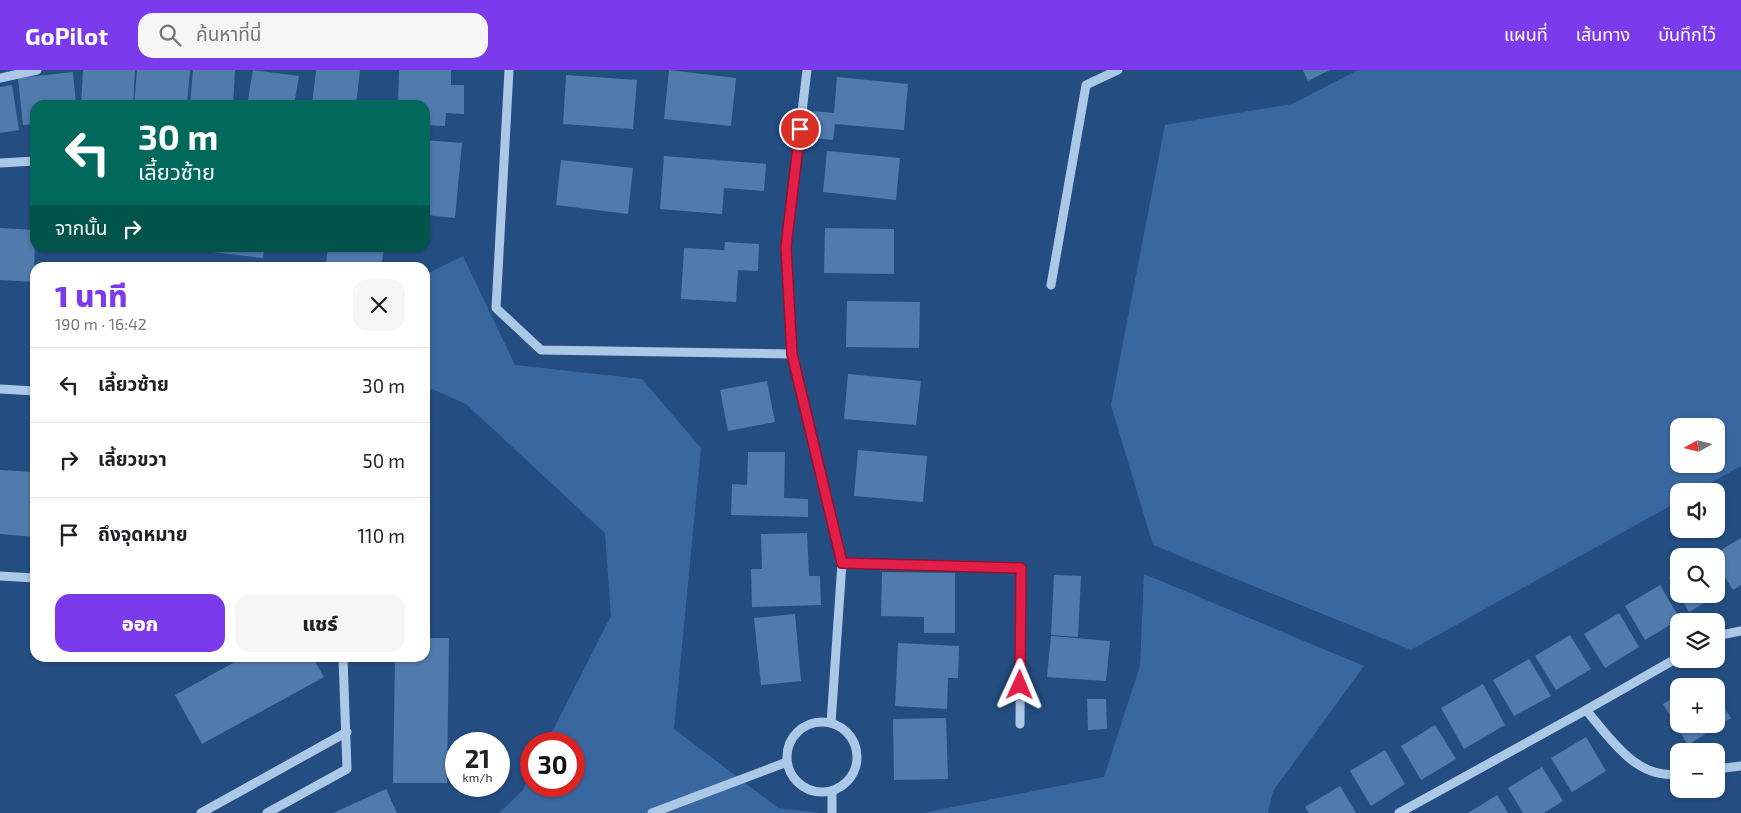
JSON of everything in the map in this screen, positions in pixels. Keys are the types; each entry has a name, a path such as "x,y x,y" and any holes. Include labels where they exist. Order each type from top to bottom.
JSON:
{"street":[{"path":"0,78 37,70"},
{"path":"509,70 496,308 541,350 792,354"},
{"path":"807,70 786,247 792,354 842,563 831,722"},
{"path":"1051,285 1086,85 1118,70"},
{"path":"0,162 30,161"},
{"path":"0,389 30,391"},
{"path":"842,563 1021,568 1020,724"},
{"path":"0,576 30,578"},
{"path":"1725,634 1741,631"},
{"path":"267,813 347,769 343,662"},
{"path":"1399,813 1670,662"},
{"path":"1586,710 1621,752 1646,770 1670,774"},
{"path":"816,722 831,722 848,732 858,753 856,767 850,779 842,787 832,792 819,793 800,785 792,775 787,762 788,749 793,737 802,728 816,722"},
{"path":"201,813 347,732"},
{"path":"652,813 787,762"},
{"path":"1725,768 1741,766"},
{"path":"832,792 832,813"}],"shaded area":[{"path":"1358,70 1741,70 1741,466 1710,483 1670,483 1670,506 1411,650 1153,545 1111,405 1165,125 1292,104"},
{"path":"463,256 515,365 642,379 701,448 674,729 778,808 821,813 499,813 520,793 520,797 585,797 585,732 552,732 611,616 605,533 466,404 430,388 430,272"},
{"path":"1144,574 1364,666 1273,791 1268,813 923,813 1104,777 1140,666"}],"building":[{"path":"83,70 135,70 133,100 81,100"},
{"path":"137,70 190,70 187,100 134,100"},
{"path":"193,70 235,70 233,100 190,100"},
{"path":"253,70 299,76 295,100 248,100"},
{"path":"316,70 360,70 357,100 313,100"},
{"path":"399,70 451,70 451,85 464,85 464,114 446,113 445,126 430,125 430,100 398,100"},
{"path":"669,70 736,78 731,126 664,119"},
{"path":"1303,70 1330,70 1308,81"},
{"path":"73,72 76,100 30,100 30,124 23,125 18,78"},
{"path":"566,75 637,80 633,129 563,124"},
{"path":"837,77 908,84 904,130 835,124 833,140 811,138 813,111 834,113"},
{"path":"12,85 19,130 0,133 0,87"},
{"path":"430,140 462,143 455,218 430,216"},
{"path":"827,151 900,158 896,200 823,192"},
{"path":"664,156 766,164 764,191 724,188 722,214 660,209"},
{"path":"561,160 633,168 628,214 556,205"},
{"path":"0,228 30,230 30,252 35,252 34,262 30,262 30,282 0,280"},
{"path":"825,228 894,229 894,274 824,273"},
{"path":"725,242 759,244 758,271 738,270 736,302 681,299 684,248 724,250"},
{"path":"212,252 264,252 263,258"},
{"path":"327,252 383,252 382,262 326,262"},
{"path":"847,301 920,302 919,348 846,347"},
{"path":"848,374 921,381 916,425 844,419"},
{"path":"767,381 775,422 728,431 720,390"},
{"path":"858,450 927,456 923,502 854,496"},
{"path":"748,452 785,452 784,498 808,499 808,517 731,515 732,484 747,485"},
{"path":"0,470 30,472 30,537 0,534"},
{"path":"807,533 809,576 820,576 821,605 752,607 751,569 762,569 761,534"},
{"path":"1741,538 1741,585 1733,590 1725,577 1724,548"},
{"path":"882,572 955,573 955,633 924,633 924,617 881,616"},
{"path":"1054,575 1081,576 1078,637 1051,635"},
{"path":"1660,585 1676,613 1670,613 1670,625 1645,640 1625,606"},
{"path":"1684,603 1704,603 1689,612"},
{"path":"1619,613 1639,647 1605,668 1584,634"},
{"path":"795,614 801,681 761,685 754,618"},
{"path":"1570,635 1591,669 1556,690 1535,656"},
{"path":"1051,636 1110,641 1106,681 1047,677"},
{"path":"430,638 449,638 445,783 393,783 395,662 430,662"},
{"path":"898,643 959,646 958,678 948,678 947,709 895,706"},
{"path":"1529,659 1551,696 1514,716 1493,680"},
{"path":"235,662 315,662 324,677 202,744 175,695"},
{"path":"1483,684 1505,725 1464,749 1441,708"},
{"path":"1087,699 1106,699 1107,729 1088,730"},
{"path":"1670,700 1670,715 1663,704"},
{"path":"1725,709 1731,718 1725,722"},
{"path":"946,718 948,779 894,780 893,719"},
{"path":"1435,725 1456,759 1421,780 1401,746"},
{"path":"1681,733 1707,733 1691,743 1687,743"},
{"path":"1586,737 1606,771 1572,792 1551,758"},
{"path":"1385,750 1405,784 1371,806 1350,771"},
{"path":"1542,767 1563,801 1544,813 1523,813 1508,788"},
{"path":"1340,786 1356,813 1309,813 1305,807"},
{"path":"386,789 397,813 333,813"},
{"path":"1497,795 1508,813 1468,813"}],"route":[{"path":"800,129 786,247 792,354 842,563 1021,568 1020,685"}]}
